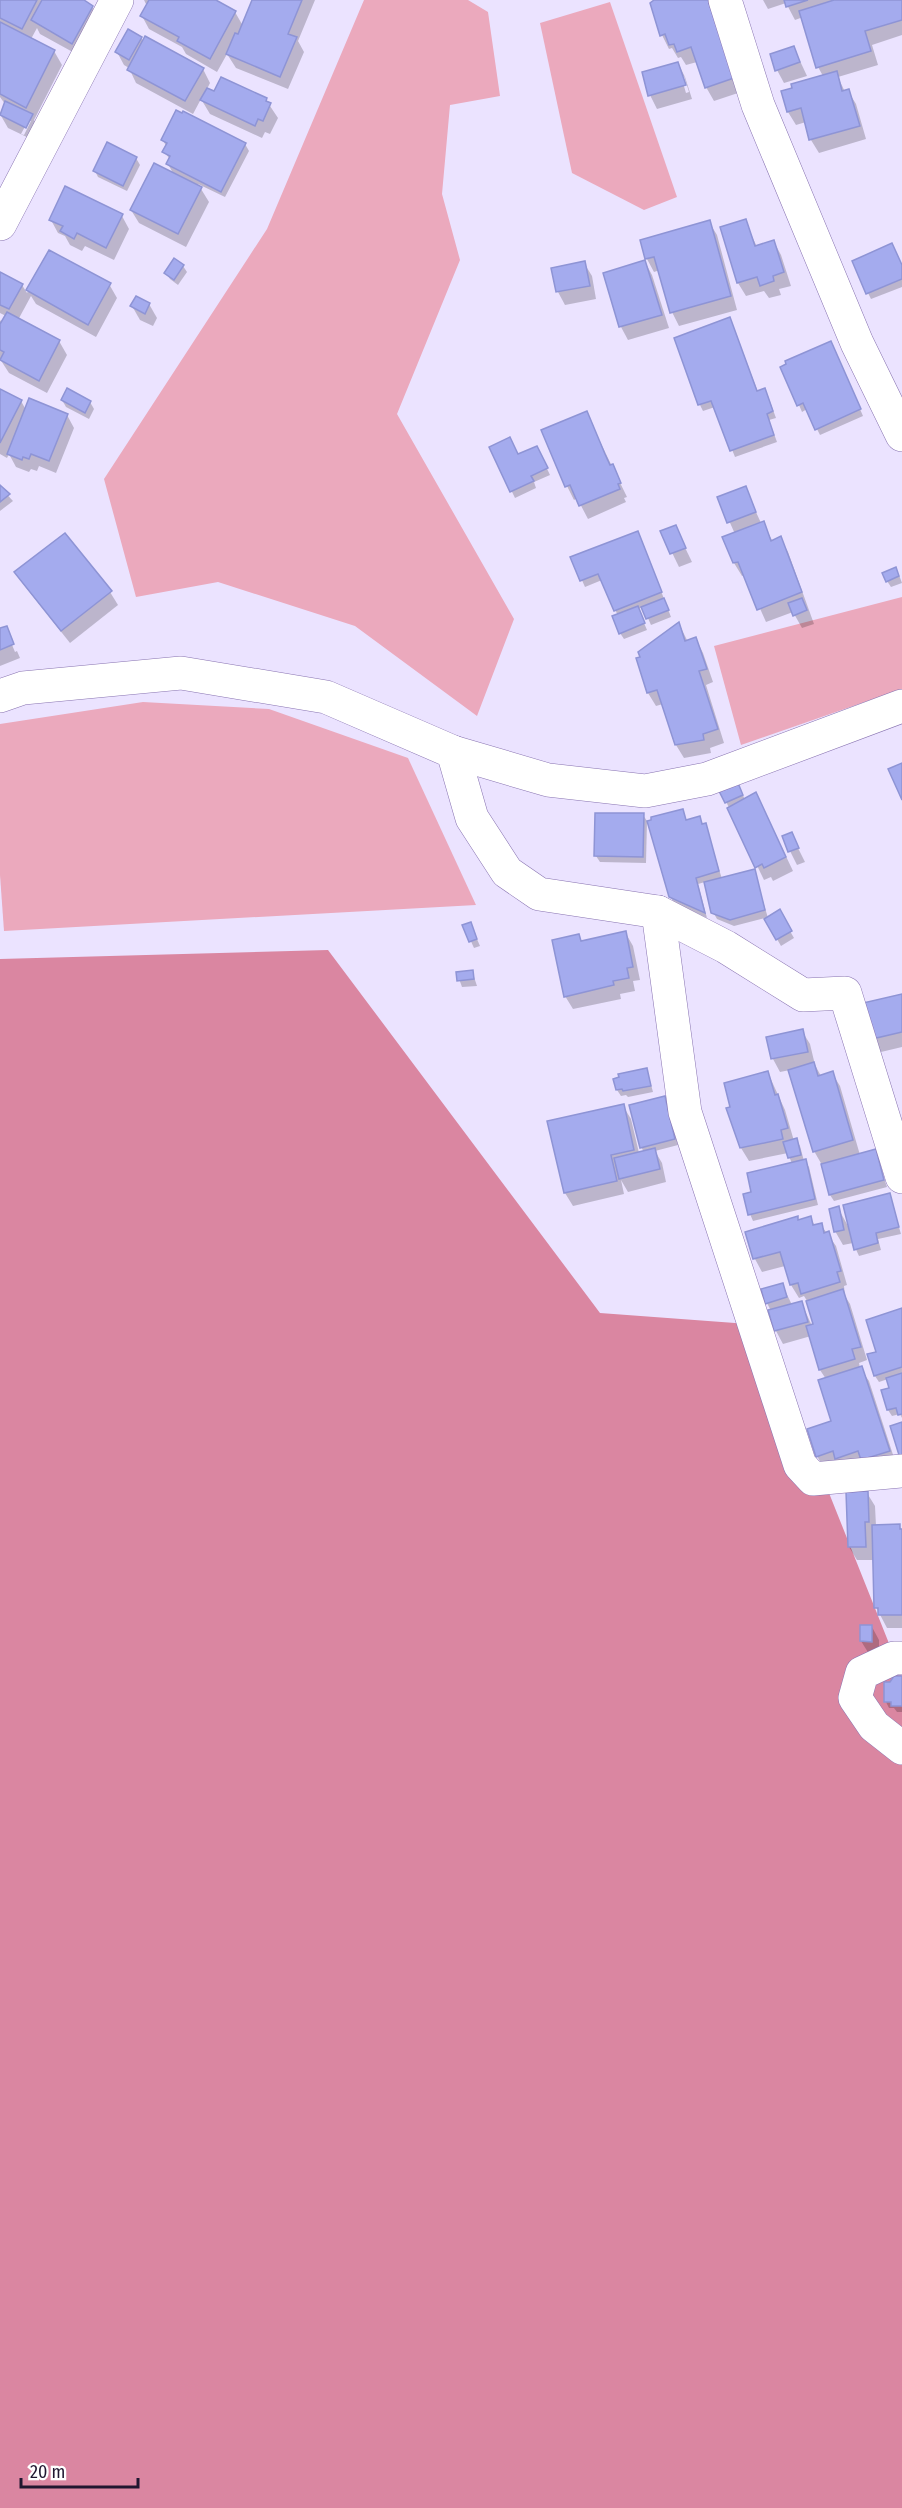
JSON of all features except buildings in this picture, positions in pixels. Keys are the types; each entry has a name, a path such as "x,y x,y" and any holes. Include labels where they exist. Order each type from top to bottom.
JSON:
{"street":[{"path":"0,224 117,0"},
{"path":"724,0 758,105 857,343 902,435"},
{"path":"0,696 23,688 181,673 326,697 453,753 548,780 645,791 707,779 902,706"},
{"path":"453,753 472,818 507,872 539,894 658,912 726,947 803,995 845,993 902,1177"},
{"path":"658,912 685,1112 800,1465 813,1479 902,1470"},
{"path":"902,1658 894,1658 862,1673 855,1698 874,1726 902,1748"}],"shaded area":[{"path":"364,0 468,0 488,12 500,96 450,105 442,194 460,260 397,414 514,619 477,716 355,626 218,582 136,597 104,479 267,229"},
{"path":"610,2 677,197 644,210 572,173 540,23"},
{"path":"902,597 902,689 741,745 714,646"},
{"path":"143,702 269,709 408,758 476,905 4,931 0,875 0,724"},
{"path":"328,950 600,1313 762,1325 902,1676 902,2508 0,2508 0,959"}]}
